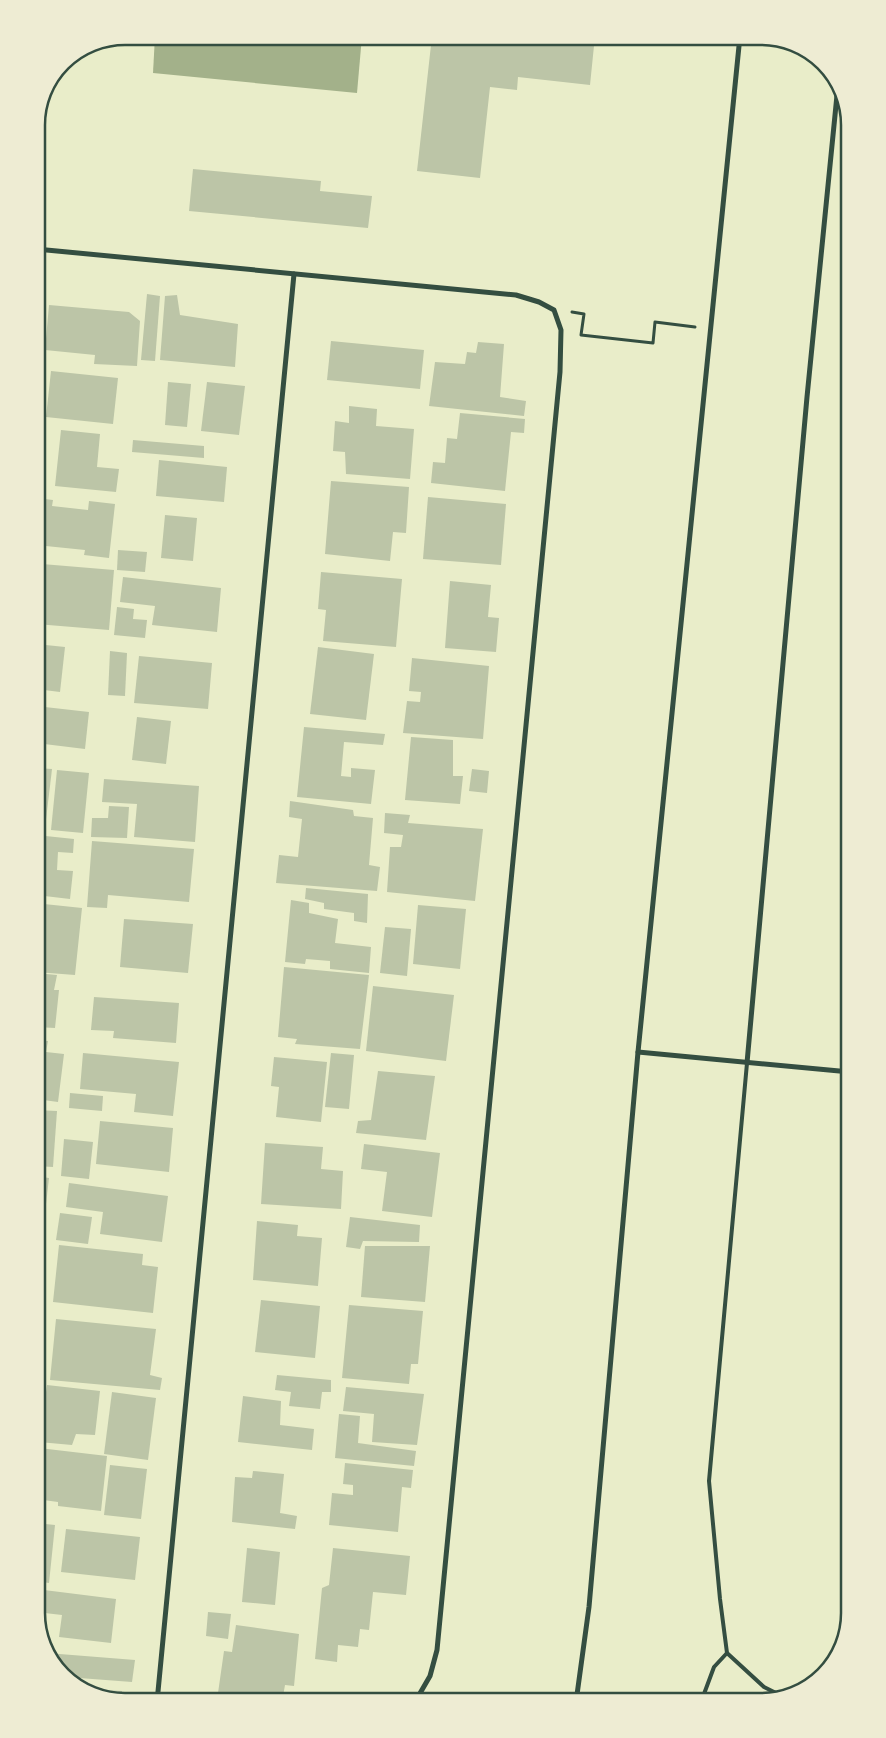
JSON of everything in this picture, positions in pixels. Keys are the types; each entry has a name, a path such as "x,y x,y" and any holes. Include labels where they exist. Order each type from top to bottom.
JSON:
{"street":[{"path":"577,1693 589,1607 638,1052 739,45"},
{"path":"747,1063 807,397 837,100"},
{"path":"45,250 516,296 540,302 554,310 561,330 560,364 438,1640 430,1676 420,1693"},
{"path":"158,1693 294,274"},
{"path":"638,1052 841,1071"}],"lane":[{"path":"747,1063 709,1481 727,1654 764,1687 773,1692"},
{"path":"704,1693 714,1667 727,1654"}],"path":[{"path":"584,314 581,335 653,343 655,322 711,329"}],"shaded area":[{"path":"155,45 361,45 357,93 153,73"}],"building":[{"path":"431,45 594,45 590,85 518,77 517,90 490,87 480,178 417,171"},
{"path":"193,169 321,181 320,191 372,196 368,228 189,211"},
{"path":"147,294 160,296 155,361 141,360"},
{"path":"177,295 180,315 238,324 235,367 160,360 165,296"},
{"path":"49,305 129,312 140,321 137,366 94,364 95,355 45,350"},
{"path":"331,341 424,350 420,389 327,380"},
{"path":"478,342 504,344 500,397 526,401 524,416 429,406 435,362 465,364 467,352 476,353"},
{"path":"51,371 118,378 113,424 46,417"},
{"path":"168,382 191,384 187,427 165,425"},
{"path":"207,382 245,386 239,435 201,431"},
{"path":"349,406 377,409 376,426 414,429 410,479 346,474 345,452 333,451 335,421 349,423"},
{"path":"460,413 525,419 524,433 511,432 505,491 431,483 433,462 445,463 447,438 457,439"},
{"path":"61,430 100,434 97,467 119,469 116,492 55,486"},
{"path":"133,440 204,446 204,458 132,452"},
{"path":"159,460 227,467 224,502 156,496"},
{"path":"331,481 409,487 406,533 393,532 390,561 325,554"},
{"path":"428,497 506,504 501,565 423,559"},
{"path":"45,499 53,500 52,506 88,510 89,501 115,504 109,558 84,555 85,550 45,546"},
{"path":"165,515 197,518 193,561 161,558"},
{"path":"118,550 147,552 145,572 117,570"},
{"path":"45,564 114,570 109,630 45,625"},
{"path":"321,572 402,579 396,647 323,641 326,610 318,609"},
{"path":"123,577 221,588 217,632 152,625 155,606 120,602"},
{"path":"450,581 491,585 488,617 499,618 496,652 445,648"},
{"path":"117,607 134,609 133,619 147,620 145,638 114,635"},
{"path":"45,645 65,647 60,692 45,690"},
{"path":"318,647 374,654 366,720 310,714"},
{"path":"110,651 127,653 125,696 108,695"},
{"path":"139,656 212,663 208,709 134,703"},
{"path":"412,658 489,666 483,739 403,733 407,701 420,702 421,692 409,691"},
{"path":"45,707 89,712 85,749 45,744"},
{"path":"137,717 171,721 166,764 132,760"},
{"path":"304,727 385,734 383,745 344,742 341,776 351,777 351,768 375,770 371,804 297,797"},
{"path":"411,737 453,740 453,776 463,776 460,804 405,800"},
{"path":"45,769 52,769 45,828"},
{"path":"472,769 489,771 487,793 469,791"},
{"path":"57,770 89,773 83,833 51,830"},
{"path":"104,779 199,786 195,842 134,837 137,804 102,802"},
{"path":"290,801 353,810 354,816 373,818 369,865 380,867 377,891 276,883 279,855 298,857 302,819 289,817"},
{"path":"109,806 129,807 127,838 91,837 92,818 108,818"},
{"path":"385,813 410,815 408,823 483,829 475,901 387,892 390,847 401,847 403,835 384,833"},
{"path":"45,836 74,839 73,853 58,852 57,870 73,871 70,899 45,896"},
{"path":"92,841 194,849 189,902 108,895 107,908 87,907"},
{"path":"306,888 368,894 367,923 354,921 354,913 324,909 324,903 305,899"},
{"path":"291,900 309,903 309,913 338,919 335,943 371,947 369,973 330,969 330,961 306,959 305,964 285,962"},
{"path":"45,904 82,908 75,975 45,973"},
{"path":"418,905 466,909 460,969 413,964"},
{"path":"124,919 193,924 188,973 120,967"},
{"path":"385,927 411,929 407,976 380,973"},
{"path":"284,967 369,975 360,1049 295,1044 297,1039 278,1037"},
{"path":"45,974 57,975 54,990 59,990 55,1028 45,1027"},
{"path":"373,986 454,995 446,1061 366,1051"},
{"path":"94,997 179,1003 176,1043 113,1038 114,1031 91,1030"},
{"path":"45,1041 48,1041 46,1052 64,1054 58,1102 45,1100"},
{"path":"83,1053 179,1062 173,1116 134,1112 136,1094 80,1089"},
{"path":"331,1053 354,1055 349,1109 325,1107"},
{"path":"274,1057 327,1062 321,1122 276,1117 279,1087 271,1086"},
{"path":"378,1071 435,1076 426,1140 356,1133 358,1121 371,1120"},
{"path":"70,1093 103,1096 102,1111 69,1108"},
{"path":"45,1110 57,1111 53,1167 45,1167"},
{"path":"100,1121 173,1128 169,1172 96,1164"},
{"path":"64,1139 93,1142 89,1179 61,1176"},
{"path":"265,1143 323,1147 321,1169 343,1171 341,1209 261,1204"},
{"path":"364,1144 440,1153 432,1217 382,1211 387,1172 361,1169"},
{"path":"45,1177 49,1178 45,1213"},
{"path":"69,1183 168,1196 162,1242 100,1234 103,1212 66,1207"},
{"path":"60,1213 92,1217 88,1244 56,1240"},
{"path":"350,1217 420,1225 419,1242 363,1241 360,1249 346,1247"},
{"path":"257,1221 298,1225 297,1236 322,1238 318,1286 253,1280"},
{"path":"59,1245 143,1254 142,1265 158,1267 153,1313 53,1302"},
{"path":"365,1246 430,1246 425,1302 361,1297"},
{"path":"261,1300 320,1306 315,1358 255,1352"},
{"path":"349,1305 423,1311 418,1364 411,1364 409,1384 342,1378"},
{"path":"56,1319 156,1329 150,1375 162,1378 160,1390 50,1380"},
{"path":"277,1375 331,1380 331,1392 322,1392 320,1409 289,1406 291,1392 275,1390"},
{"path":"47,1385 100,1391 95,1435 76,1434 72,1445 45,1443 45,1399"},
{"path":"346,1387 424,1394 417,1445 372,1442 374,1414 343,1411"},
{"path":"112,1392 156,1398 148,1460 104,1454"},
{"path":"243,1396 281,1401 280,1425 314,1429 312,1450 238,1442"},
{"path":"339,1414 360,1416 358,1443 416,1451 414,1466 335,1458"},
{"path":"45,1449 107,1456 101,1511 58,1506 58,1502 45,1500"},
{"path":"345,1463 413,1470 411,1488 402,1487 398,1532 329,1525 332,1493 353,1495 353,1485 343,1484"},
{"path":"110,1465 147,1469 141,1519 104,1515"},
{"path":"253,1471 284,1474 280,1513 297,1516 295,1529 232,1522 235,1477 252,1478"},
{"path":"45,1524 55,1525 49,1583 45,1582"},
{"path":"66,1529 140,1537 135,1580 61,1572"},
{"path":"247,1548 280,1552 275,1605 242,1602"},
{"path":"333,1548 410,1556 406,1595 373,1592 369,1630 360,1629 358,1647 338,1645 337,1662 315,1659 322,1588 329,1585"},
{"path":"45,1590 116,1599 111,1643 59,1637 62,1615 45,1613"},
{"path":"208,1612 231,1614 228,1639 206,1636"},
{"path":"236,1625 299,1634 294,1686 285,1685 284,1693 218,1693 224,1651 232,1652"},
{"path":"56,1654 135,1660 132,1682 78,1678 68,1670"},
{"path":"104,1690 122,1691 122,1693 119,1693"}]}
